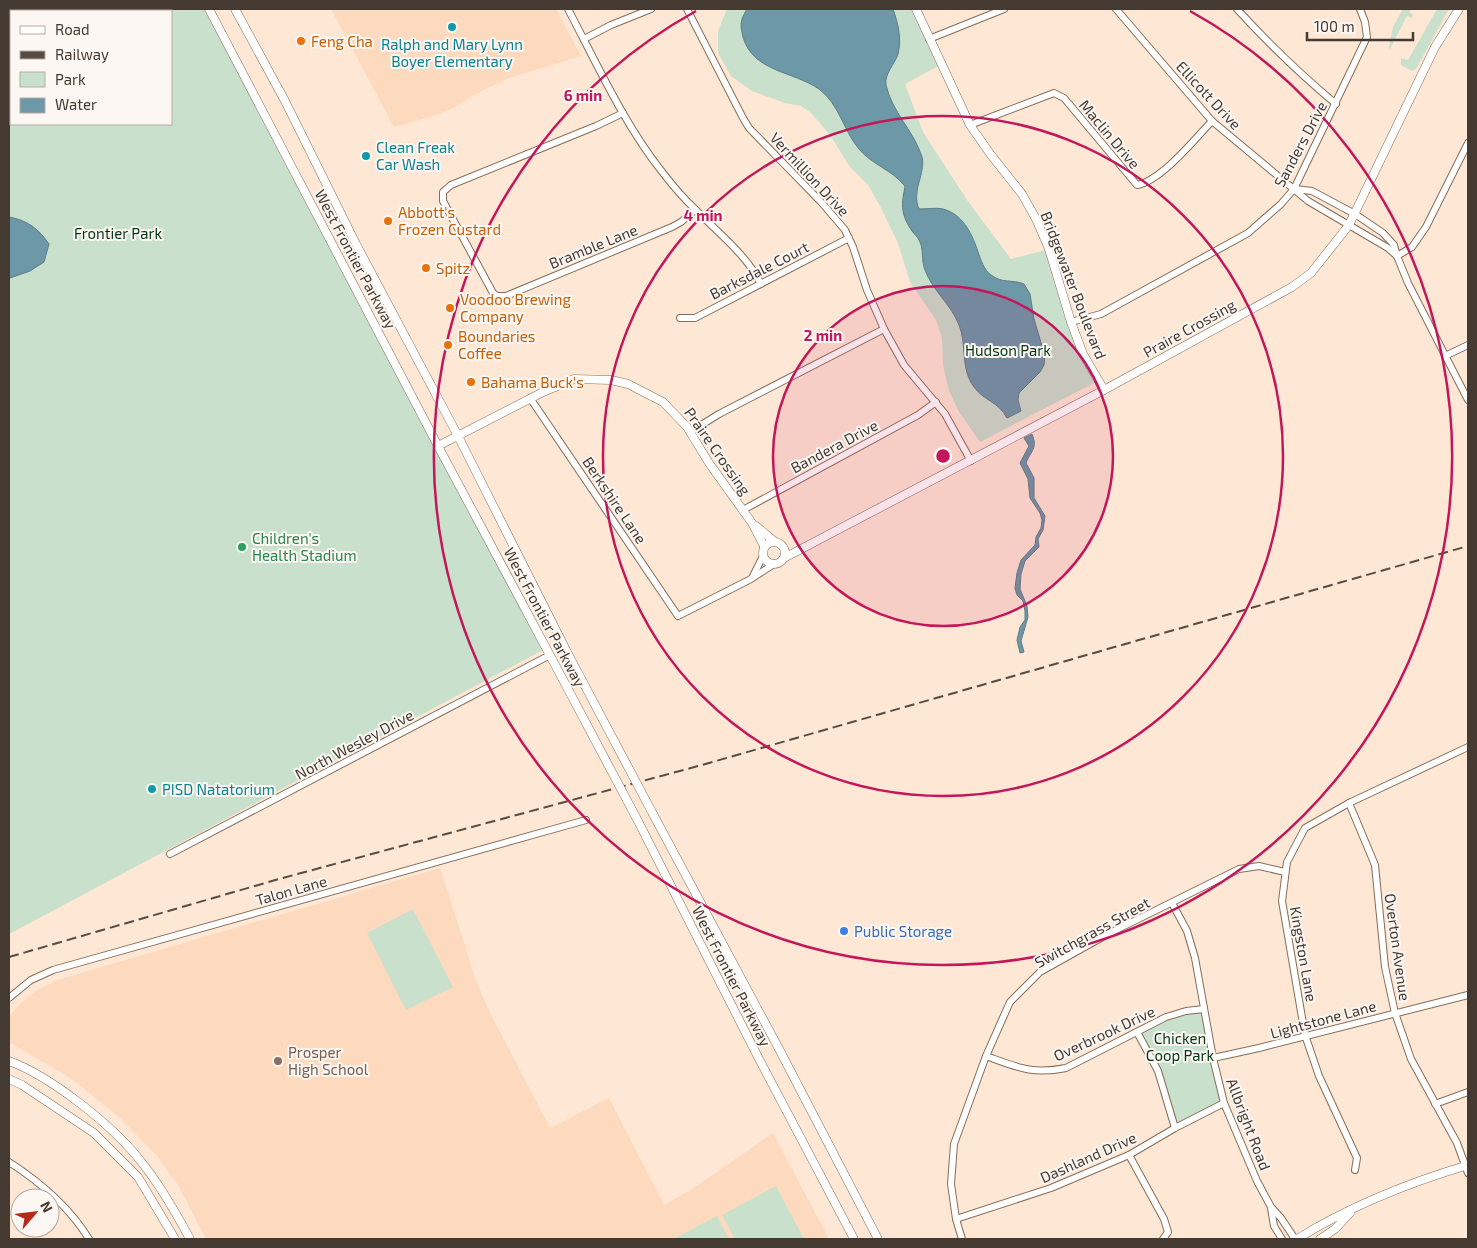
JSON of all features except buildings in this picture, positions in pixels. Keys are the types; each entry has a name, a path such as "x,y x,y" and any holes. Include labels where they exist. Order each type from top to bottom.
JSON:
{"street":[{"name":"West Frontier Parkway","path":"209,9 438,446 638,821 758,1057 854,1239"},
{"name":"West Frontier Parkway","path":"235,9 285,101 356,244 458,436 568,654 778,1047 878,1239"},
{"path":"568,9 639,140 663,174 695,210 745,258 761,284"},
{"path":"584,39 611,25 651,9"},
{"name":"Vermillion Drive","path":"687,9 749,128 822,203 849,238 867,290 884,329 904,365 945,414 971,461"},
{"name":"Bridgewater Boulevard","path":"916,9 970,125 1022,194 1036,219 1049,249 1071,322 1083,354 1104,390"},
{"path":"929,39 1004,9"},
{"name":"Ellicott Drive","path":"1116,9 1212,121 1308,201 1388,248 1396,256"},
{"path":"1237,9 1264,40 1295,70 1336,104"},
{"name":"Sanders Drive","path":"1071,322 1101,314 1248,233 1281,204 1294,189 1336,104 1366,37 1365,22 1360,9"},
{"name":"Praire Crossing","path":"784,558 1104,390 1292,287 1312,273 1349,225 1435,47 1459,9"},
{"name":"Maclin Drive","path":"970,125 1054,93 1064,98 1138,185 1145,184 1159,175 1212,121"},
{"name":"Bramble Lane","path":"623,112 589,129 451,185 443,192 443,201 490,289 497,296 506,296 672,227 695,210"},
{"path":"1396,256 1412,247 1426,227 1468,143"},
{"name":"Ellicott Drive","path":"1294,189 1312,191 1355,214 1383,233 1394,245 1396,256 1408,283 1468,400"},
{"name":"Barksdale Court","path":"680,318 695,318 849,238"},
{"path":"690,432 719,414 884,329"},
{"path":"1445,356 1468,345"},
{"name":"Praire Crossing","path":"438,446 530,398 574,380 611,380 638,388 663,402 690,432 752,523 764,546"},
{"name":"Berkshire Lane","path":"530,398 678,616 751,579"},
{"name":"Bandera Drive","path":"743,510 918,415 936,402"},
{"name":"Praire Crossing","path":"752,523 774,541"},
{"path":"774,541 780,543 784,547 784,558 751,579 763,556 764,546 774,541"},
{"name":"Praire Crossing","path":"784,547 808,545"},
{"path":"763,556 767,562 774,564"},
{"name":"North Wesley Drive","path":"170,854 551,658"},
{"name":"Kingston Lane","path":"1355,1170 1357,1158 1318,1076 1305,1036 1282,900 1287,862 1306,828 1349,802 1468,747"},
{"name":"Overton Avenue","path":"1349,802 1375,865 1385,967 1395,1013 1411,1059 1457,1143 1467,1168"},
{"name":"Talon Lane","path":"9,998 31,980 53,970 586,820"},
{"name":"Switchgrass Street","path":"962,1239 956,1219 951,1184 954,1144 986,1056 1010,1002 1040,972 1110,933 1239,869 1259,866 1285,872"},
{"name":"Allbright Road","path":"1172,903 1187,931 1195,958 1213,1058 1224,1103 1242,1148 1270,1207 1274,1226 1282,1239"},
{"name":"Lightstone Lane","path":"1213,1058 1468,995"},
{"name":"Overbrook Drive","path":"986,1056 1029,1071 1050,1071 1066,1068 1166,1017 1186,1011 1204,1009"},
{"path":"1137,1032 1158,1070 1175,1128"},
{"path":"9,1061 57,1087 102,1122 138,1158 169,1202 190,1239"},
{"path":"9,1079 22,1085 94,1133 138,1177 175,1239"},
{"path":"1435,1104 1468,1092"},
{"name":"Dashland Drive","path":"956,1219 1051,1188 1129,1154 1224,1103"},
{"path":"94,1133 102,1122"},
{"path":"1129,1154 1164,1219 1168,1232 1163,1239"},
{"path":"9,1162 31,1178 62,1206 89,1239"},
{"path":"1296,1239 1328,1220 1354,1210 1379,1196 1467,1168"},
{"name":"Allbright Road","path":"1270,1207 1281,1218 1296,1239"},
{"path":"1320,1239 1335,1229 1354,1210"}],"shaded area":[{"path":"331,9 556,9 581,56 509,78 453,108 434,116 394,127"},
{"name":"Prosper High School","path":"440,868 476,980 487,1007 550,1128 609,1098 664,1205 695,1187 773,1133 829,1239 206,1239 178,1185 157,1156 119,1117 72,1079 9,1042 9,1016 36,991 57,980"}],"green space":[{"name":"Frontier Park","path":"9,9 206,9 545,649 9,934"},
{"name":"Hudson Park","path":"727,9 911,9 938,66 905,84 923,132 967,200 1011,259 1049,249 1075,342 1094,383 980,442 959,412 949,391 943,365 942,338 936,320 910,282 898,243 868,185 850,167 830,135 811,113 801,106 785,103 752,91 731,76 718,53 718,31"},
{"path":"1403,9 1411,9 1409,12 1413,15 1412,18 1407,16 1390,49 1393,27"},
{"path":"1437,9 1449,9 1416,69 1412,71 1401,65 1401,58 1408,60"},
{"path":"413,909 453,987 406,1010 367,933"},
{"name":"Chicken Coop Park","path":"1204,1009 1224,1103 1175,1128 1164,1086 1137,1032 1166,1017"},
{"path":"776,1186 804,1239 735,1239 722,1215"},
{"path":"717,1216 729,1239 673,1239"}],"water":[{"path":"747,9 893,9 900,43 897,58 890,69 886,85 893,104 914,139 922,157 923,163 917,189 919,209 943,209 958,217 967,227 986,270 1000,280 1024,284 1030,294 1034,319 1045,356 1044,365 1040,372 1019,393 1018,400 1021,411 1007,418 995,404 978,392 970,380 965,364 963,340 956,317 928,277 924,266 921,243 908,225 904,215 904,185 894,175 869,159 859,149 837,110 826,95 809,83 775,69 755,57 748,49 742,33 741,23"},
{"path":"9,217 21,220 32,226 49,244 44,262 30,271 10,278 9,278"},
{"path":"1032,434 1034,446 1026,463 1034,478 1034,498 1045,516 1043,530 1038,539 1039,547 1025,561 1021,574 1020,589 1027,606 1028,617 1021,641 1024,652 1020,653 1017,640 1020,627 1025,620 1025,611 1023,601 1017,595 1015,588 1017,573 1021,560 1035,545 1042,520 1040,513 1030,498 1028,479 1020,463 1029,446 1024,438"}],"railway":[{"path":"9,957 279,879 702,765 1468,546"}],"place":[{"name":"Ralph and Mary Lynn Boyer Elementary","path":"452,27"},
{"name":"Feng Cha","path":"301,41"},
{"name":"Clean Freak Car Wash","path":"366,156"},
{"name":"Abbott's Frozen Custard","path":"388,221"},
{"name":"Spitz","path":"426,268"},
{"name":"Voodoo Brewing Company","path":"450,308"},
{"name":"Boundaries Coffee","path":"448,345"},
{"name":"Bahama Buck's","path":"471,382"},
{"name":"Children's Health Stadium","path":"242,547"},
{"name":"PISD Natatorium","path":"152,789"},
{"name":"Public Storage","path":"844,931"},
{"name":"Prosper High School","path":"278,1061"}]}
